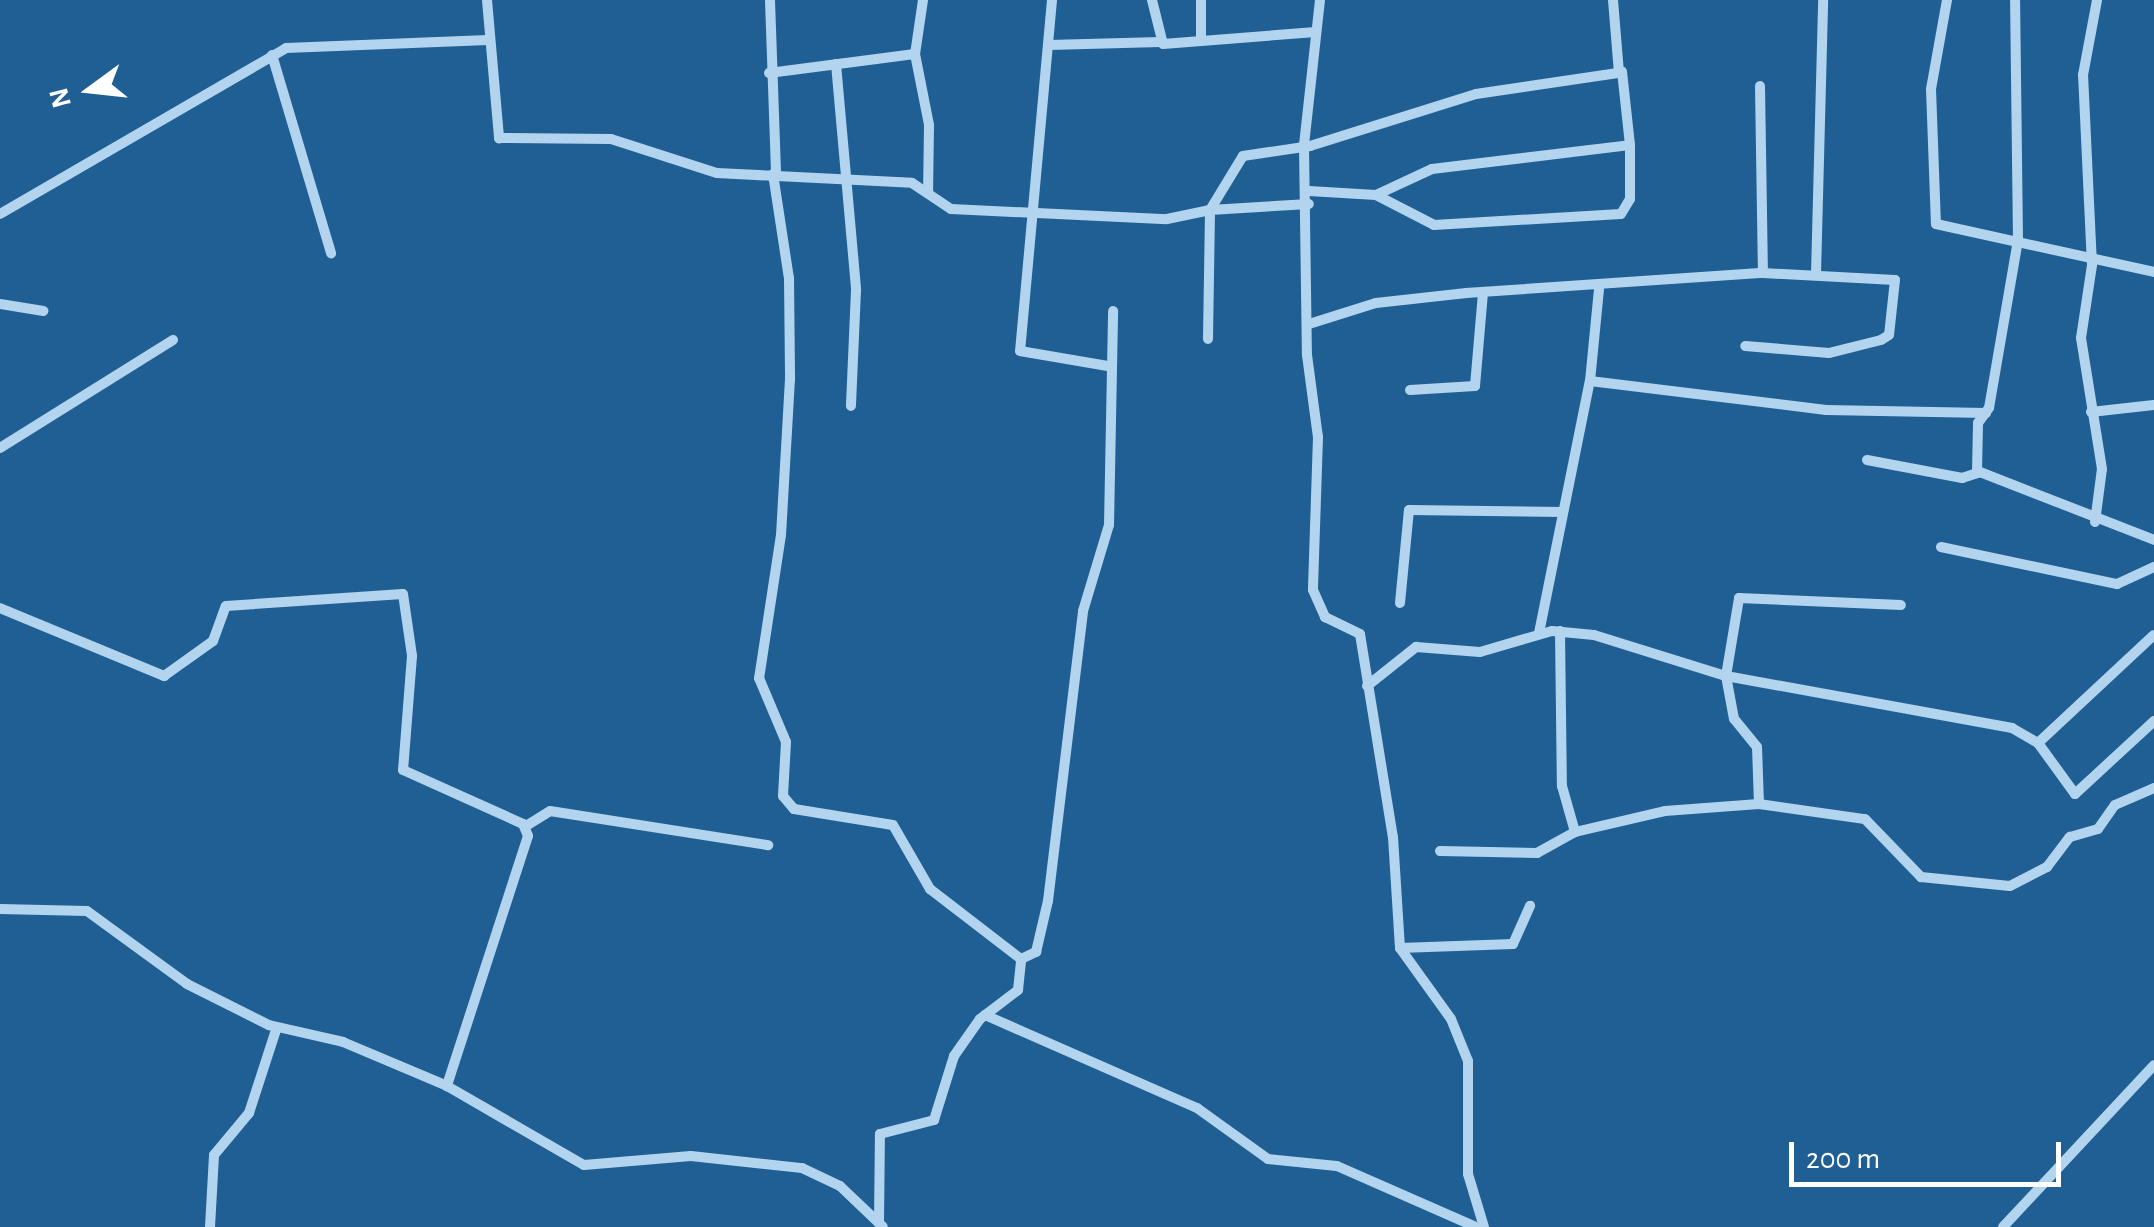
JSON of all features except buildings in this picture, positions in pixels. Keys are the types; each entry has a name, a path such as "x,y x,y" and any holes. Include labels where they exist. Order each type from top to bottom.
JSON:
{"street":[{"path":"487,0 499,138 611,140 718,173 846,176 912,183 950,209 1167,219 1210,210 1309,204"},
{"path":"770,0 774,174 789,278 790,380 781,535 759,678 786,742 783,796 794,809 892,825 930,888 1021,959"},
{"path":"923,0 915,54 929,125 928,193"},
{"path":"1052,0 1038,214 1020,351 1108,366"},
{"path":"1152,0 1160,42"},
{"path":"1201,0 1201,41"},
{"path":"1320,0 1304,146 1309,204 1309,324 1318,436 1312,590 1325,616 1359,632 1393,837 1400,948 1452,1019 1468,1061 1468,1174 1480,1227"},
{"path":"1308,191 1376,196 1434,225 1622,214 1630,199 1630,145 1612,0"},
{"path":"1816,274 1823,0"},
{"path":"1947,0 1931,88 1936,224 2092,265 2154,272"},
{"path":"1977,472 2018,246 2015,0"},
{"path":"2095,522 2102,469 2081,338 2092,265 2083,75 2097,0"},
{"path":"1049,45 1201,41 1316,32"},
{"path":"0,214 272,54 300,45 488,40"},
{"path":"272,54 331,252"},
{"path":"769,73 915,54"},
{"path":"836,64 856,290 851,406"},
{"path":"1208,339 1210,210 1236,160 1304,146 1476,94 1622,71"},
{"path":"1760,86 1763,274"},
{"path":"1376,196 1432,168 1630,145"},
{"path":"1309,324 1396,300 1483,293 1598,289 1763,274 1895,280 1889,336 1829,354 1745,346"},
{"path":"1539,633 1590,381 1598,289"},
{"path":"1410,390 1474,386 1483,293"},
{"path":"0,304 44,311"},
{"path":"1021,959 1036,952 1048,901 1083,611 1110,525 1108,366 1112,311"},
{"path":"0,448 173,340"},
{"path":"1590,381 1826,410 1986,413"},
{"path":"2091,412 2154,405"},
{"path":"1867,460 1962,478 1977,472 2095,522 2154,540"},
{"path":"1400,603 1409,510 1564,512"},
{"path":"1941,548 2117,584 2154,567"},
{"path":"0,608 164,676 213,641 226,606 404,594 412,656 403,770 526,826"},
{"path":"1759,804 1756,747 1734,719 1726,676 1742,596 1901,605"},
{"path":"1366,686 1416,647 1487,652 1539,633 1560,631 1726,676 2012,728 2038,743 2075,794 2154,721"},
{"path":"1560,631 1562,786 1575,832"},
{"path":"2038,743 2154,635"},
{"path":"1440,851 1537,853 1575,832 1759,804 1865,819 1921,877 2010,886 2048,867 2070,838 2098,828 2122,800 2154,788"},
{"path":"447,1086 512,900 526,826 550,811 768,846"},
{"path":"1400,948 1513,944 1530,906"},
{"path":"0,909 87,911 161,968 277,1027 343,1042 447,1086 584,1166 691,1156 802,1168 881,1225"},
{"path":"881,1225 880,1134 934,1120 954,1056 984,1015 1018,990 1021,959"},
{"path":"984,1015 1197,1108 1268,1160 1337,1166 1480,1227"},
{"path":"210,1227 214,1155 249,1114 277,1027"},
{"path":"2004,1227 2154,1066"}]}
